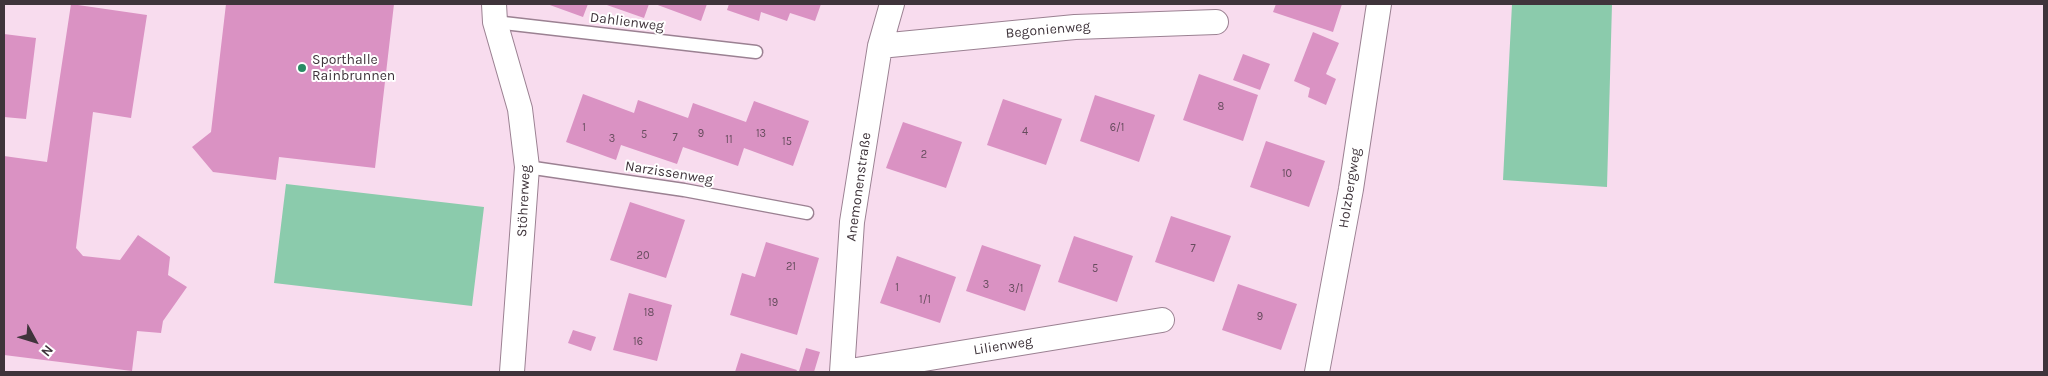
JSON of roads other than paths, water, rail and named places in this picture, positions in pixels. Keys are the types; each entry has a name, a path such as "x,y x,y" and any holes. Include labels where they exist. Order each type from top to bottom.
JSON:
{"street":[{"name":"Anemonenstraße","path":"843,372 852,222 880,46 892,4"},
{"name":"Holzbergweg","path":"1317,372 1351,189 1379,4"},
{"name":"Stöhrerweg","path":"494,13 520,109 527,167 512,372"},
{"name":"Begonienweg","path":"880,46 1075,27 1216,22"},
{"name":"Lilienweg","path":"843,372 1162,320"}],"lane":[{"name":"Dahlienweg","path":"494,13 756,52"},
{"name":"Narzissenweg","path":"527,167 684,190 807,213"}],"place":[{"name":"Sporthalle Rainbrunnen","path":"302,68"}]}
